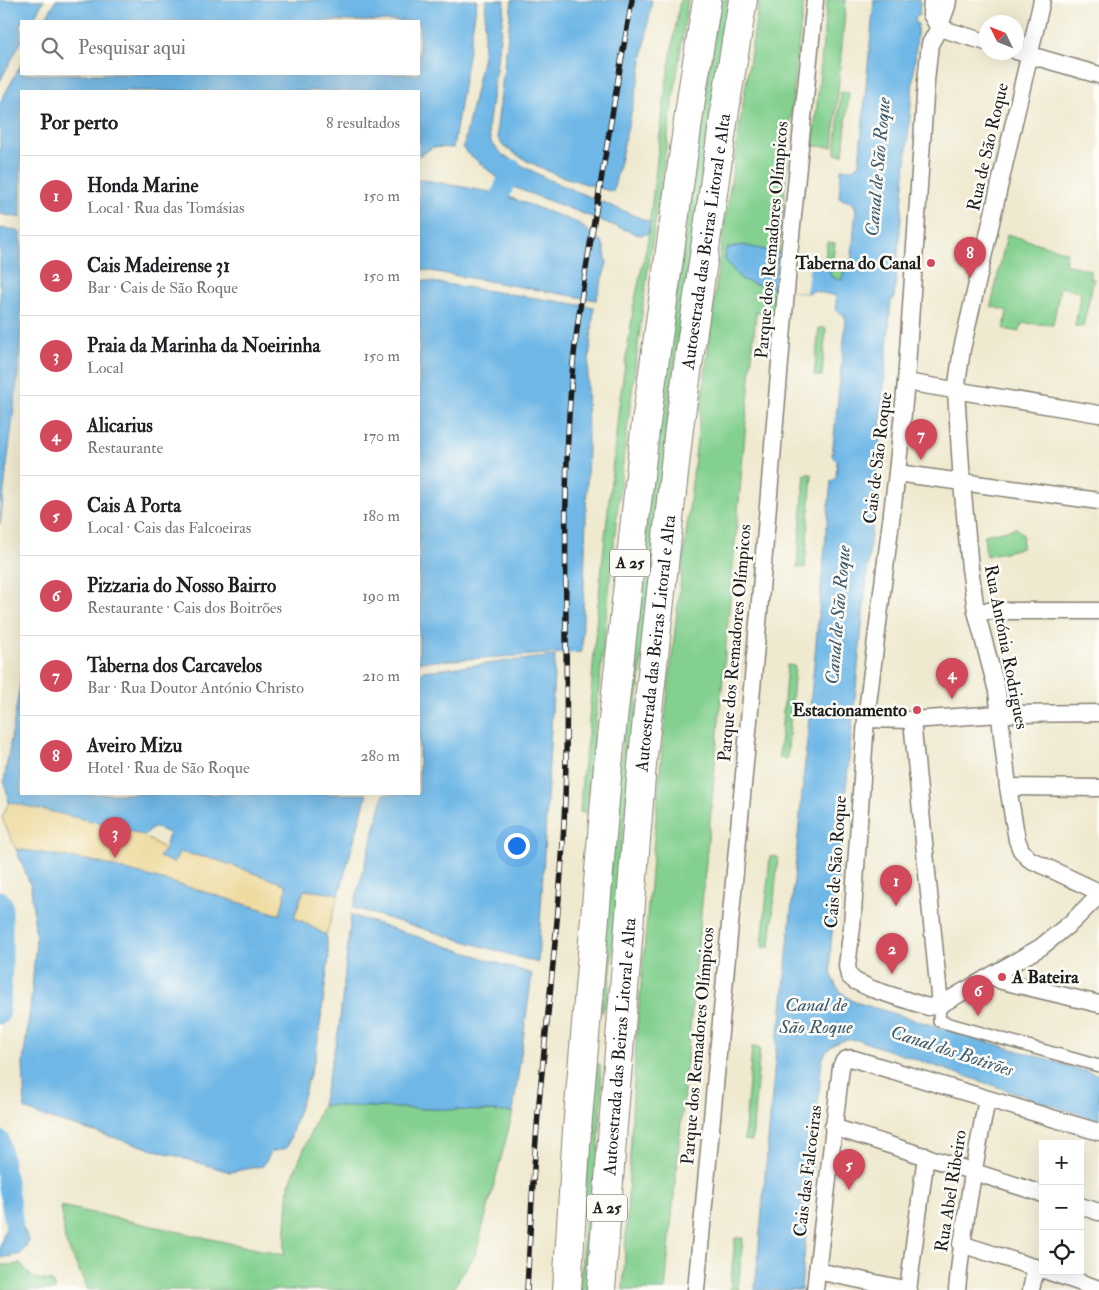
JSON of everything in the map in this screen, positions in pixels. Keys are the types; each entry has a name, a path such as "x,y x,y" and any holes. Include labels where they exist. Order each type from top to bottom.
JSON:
{"highway":[{"name":"Autoestrada das Beiras Litoral e Alta","path":"567,1290 608,765 645,430 692,93 707,0"},
{"name":"Autoestrada das Beiras Litoral e Alta","path":"601,1290 642,765 680,428 727,96 743,0"}],"street":[{"name":"Parque dos Remadores Olímpicos","path":"696,1290 756,641 789,255 815,0"},
{"path":"932,0 931,14 939,28 979,40"},
{"name":"Cais de São Roque","path":"940,1005 928,1007 872,989 855,981 849,976 847,970 866,719 897,473 906,382 926,81 930,44 939,28 948,0"},
{"name":"Rua de São Roque","path":"1024,50 1042,0"},
{"path":"1024,53 1099,75"},
{"name":"Rua de São Roque","path":"956,391 962,349 1022,60"},
{"path":"906,382 1099,414"},
{"name":"Rua Antónia Rodrigues","path":"956,391 962,483 976,611 993,674 1017,840 1021,850 1029,859 1099,894"},
{"path":"897,473 1099,501"},
{"path":"976,611 1099,611"},
{"path":"866,719 912,720 1000,714 1099,713"},
{"path":"912,720 940,1005 939,1021 1099,1066"},
{"path":"1008,787 1099,788"},
{"path":"940,1005 1041,947 1072,922 1099,894"},
{"path":"992,976 1002,981 1099,1004"},
{"name":"Cais das Falcoeiras","path":"815,1290 842,1062 850,1058 987,1099"},
{"path":"987,1099 1099,1132"},
{"name":"Rua Abel Ribeiro","path":"957,1290 973,1172 987,1099"},
{"path":"833,1126 1039,1193"},
{"path":"817,1270 908,1290 926,1156"},
{"path":"1084,1207 1099,1212"},
{"path":"962,1244 1039,1268"},
{"path":"1031,1290 1039,1275"},
{"path":"1059,1275 1099,1289"}],"green space":[{"path":"680,0 688,0 644,298 620,486 586,813 580,812 582,777 588,734 597,613 619,405 634,304 648,240 666,85"},
{"path":"719,0 728,0 672,384 622,843 609,991 602,1013 599,990 629,673 658,423"},
{"path":"759,0 804,0 795,74 779,253 742,245 726,249 725,260 741,279 775,289 773,313 756,312 665,1290 623,1290 636,1041 665,716 720,253"},
{"path":"827,0 846,0 833,147 813,146"},
{"path":"841,92 849,93 843,155 835,154"},
{"path":"1007,234 1067,252 1065,264 1090,270 1090,279 1094,279 1083,327 1075,326 1081,292 1060,287 1053,325 1023,323 1019,332 1004,329 1007,311 991,306"},
{"path":"827,242 835,243 833,259 844,263 842,280 831,277 825,259"},
{"path":"819,328 826,328 822,376 814,376"},
{"path":"805,474 812,474 805,568 797,567"},
{"path":"1017,528 1023,534 1022,548 986,556 984,535"},
{"path":"787,665 795,666 787,759 779,758"},
{"path":"770,856 778,857 770,947 762,947"},
{"path":"752,1047 760,1048 752,1141 744,1140"},
{"path":"598,1064 600,1064 602,1095 590,1290 580,1290 591,1094"},
{"path":"322,1105 513,1112 476,1253 452,1290 88,1290 65,1241 61,1206 284,1255 289,1185"},
{"path":"735,1238 743,1238 738,1290 730,1290"},
{"path":"20,1263 33,1278 51,1281 56,1290 0,1290 0,1265"}],"sand":[{"path":"9,802 126,829 143,836 165,849 159,857 173,862 179,852 214,859 287,884 281,915 92,861 16,849 2,818"},
{"path":"304,890 339,894 326,935 294,917"}],"water":[{"path":"0,0 44,0 33,20 20,20 20,44 0,81"},
{"path":"56,0 477,0 453,148 433,147 420,155 420,90 20,90 20,218 0,214 0,103 20,66 20,75 420,75 420,20 45,20"},
{"path":"486,0 505,0 488,129 491,142 503,155 547,179 650,222 648,234 639,235 505,184 463,149 483,56"},
{"path":"512,0 652,0 640,74 613,192 557,175 527,161 503,146 498,138 497,127"},
{"name":"Canal de São Roque","path":"874,0 920,0 919,16 916,16 915,23 918,24 894,299 891,300 876,483 831,943 832,977 840,990 855,1002 1099,1075 1099,1121 858,1040 847,1040 837,1043 825,1053 821,1066 801,1290 755,1290 777,1038 781,1020 831,481 836,478 837,461 832,456 846,320 843,314 836,310 836,296 814,291 806,293 775,289 741,279 725,260 726,249 742,245 779,253 825,259 831,277 842,280 844,271 851,266 856,209 853,203 839,198 841,169 853,169 859,163"},
{"path":"420,179 501,194 578,223 603,243 607,263 596,300 420,269"},
{"path":"0,228 18,230 20,233 20,346 0,524"},
{"path":"420,280 594,307 587,382 588,449 582,652 420,662"},
{"path":"555,656 538,963 353,908 384,795 420,795 420,676 423,671"},
{"path":"20,685 20,795 367,795 339,894 304,890 294,917 326,935 329,957 316,1055 287,1148 271,1152 263,1166 230,1172 41,1116 25,1109 23,1063 36,940 31,887 16,849 92,861 188,887 280,915 287,885 214,859 179,852 174,863 159,857 165,849 169,833 154,827 143,836 126,829 9,802 4,781"},
{"path":"351,915 532,974 513,1112 322,1105 339,1028"},
{"path":"20,1221 29,1241 21,1254 0,1258 0,1246 7,1224"}],"pier":[{"path":"779,253 811,257 806,293 775,289"}],"waterway":[{"path":"501,194 513,169"},
{"path":"0,900 3,904 3,967 0,1015"},
{"path":"0,1140 14,1223"}],"railway":[{"path":"527,1290 536,1136 563,842 566,728 566,500 571,386 582,292 632,0"}],"place":[{"name":"Taberna do Canal","path":"931,263"},
{"name":"Aveiro Mizu","path":"970,278"},
{"name":"Taberna dos Carcavelos","path":"921,460"},
{"name":"Alicarius","path":"952,699"},
{"name":"Estacionamento","path":"917,710"},
{"name":"Praia da Marinha da Noeirinha","path":"115,858"},
{"name":"Honda Marine","path":"896,906"},
{"name":"Cais Madeirense 31","path":"892,974"},
{"name":"A Bateira","path":"1002,977"},
{"name":"Pizzaria do Nosso Bairro","path":"978,1016"},
{"name":"Cais A Porta","path":"849,1190"}],"water label":[{"name":"Canal dos Botirões","path":"952,1051"}]}
